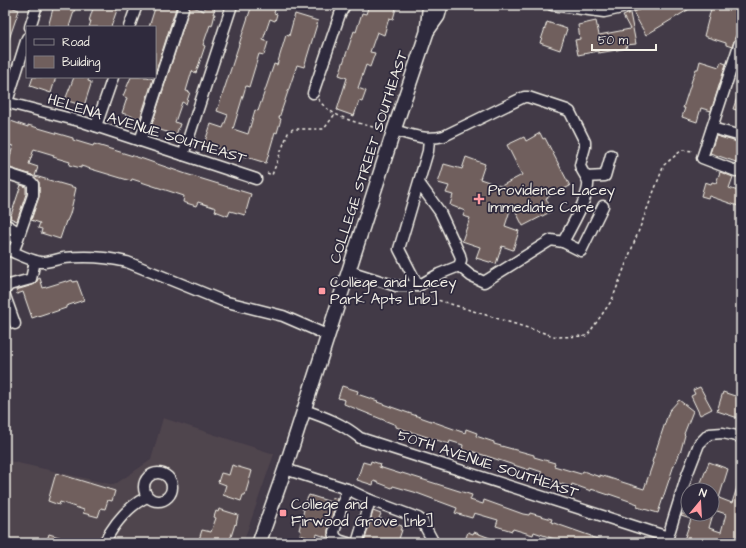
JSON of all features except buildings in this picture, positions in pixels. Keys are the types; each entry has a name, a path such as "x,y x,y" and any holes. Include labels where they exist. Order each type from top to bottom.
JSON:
{"main road":[{"name":"COLLEGE STREET SOUTHEAST","path":"259,543 285,469 327,335 427,32 429,10 431,5"},
{"name":"COLLEGE STREET SOUTHEAST","path":"427,32 438,16 441,5"}],"street":[{"path":"30,26 37,5"},
{"path":"129,26 137,5"},
{"path":"140,141 184,5"},
{"path":"183,155 232,5"},
{"path":"314,93 340,14 345,5"},
{"path":"552,5 604,12 635,5"},
{"path":"741,39 702,158 706,161 736,171 741,166"},
{"path":"6,102 26,41"},
{"path":"96,126 113,78"},
{"path":"393,132 429,139 444,136 524,97 533,98 567,110 570,112 585,142 580,165 588,182 587,193 563,242"},
{"name":"HELENA AVENUE SOUTHEAST","path":"6,102 96,126 256,179"},
{"path":"712,128 741,136"},
{"path":"418,286 399,249 428,151 429,139"},
{"path":"586,177 605,176 611,155"},
{"path":"5,173 30,181 33,184 33,195 9,249"},
{"path":"349,271 396,286 418,286 439,274 459,266 461,260 460,255 440,212 419,183"},
{"path":"459,266 471,276 484,282 551,240 563,242 581,251 603,206"},
{"path":"577,216 594,224"},
{"path":"5,224 15,230 9,249"},
{"path":"9,249 27,259 42,262 65,258 108,258 127,262 223,302 283,316 327,335"},
{"path":"5,290 9,285 31,279 35,261"},
{"path":"5,296 15,324"},
{"name":"50TH AVENUE SOUTHEAST","path":"304,410 332,420 349,429 360,438 667,540"},
{"path":"667,540 687,475 699,444 709,434 723,433 741,437"},
{"path":"285,469 347,489 370,500 418,518 422,521 434,543"},
{"path":"347,489 334,536 338,540 348,543"},
{"path":"104,543 123,515 137,502 147,497"},
{"path":"356,543 370,500"}],"path":[{"path":"314,93 322,104 335,114 393,132"},
{"path":"267,173 272,175 288,133 293,129 324,129 335,114"},
{"path":"405,286 428,297 557,337 587,336 612,300 664,166 682,150 704,151"}],"shaded area":[{"path":"163,418 274,454 243,543 5,543 5,460 114,485 151,460"}],"place":[{"name":"Providence Lacey Immediate Care","path":"479,199"},
{"name":"College and Lacey Park Apts [nb]","path":"322,291"},
{"name":"College and Firwood Grove [nb]","path":"283,513"}]}
